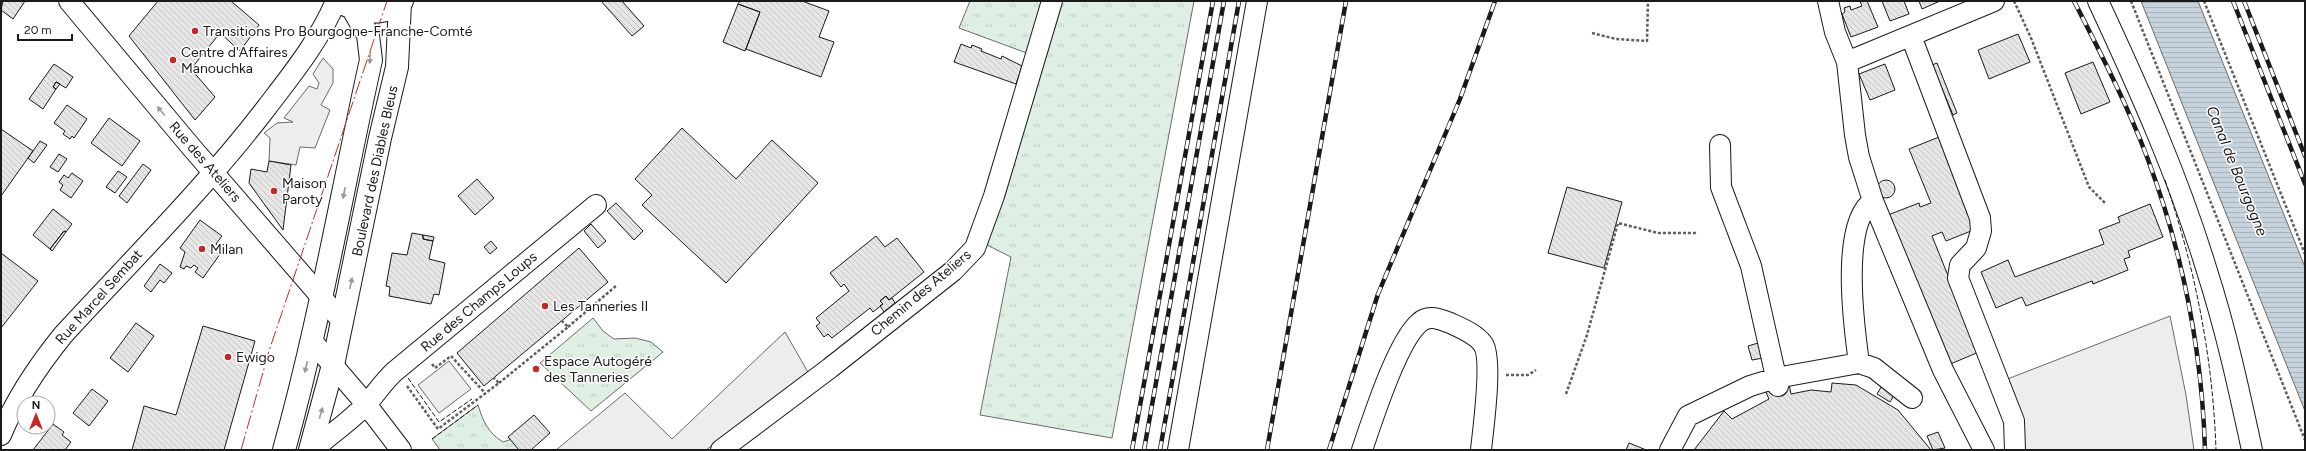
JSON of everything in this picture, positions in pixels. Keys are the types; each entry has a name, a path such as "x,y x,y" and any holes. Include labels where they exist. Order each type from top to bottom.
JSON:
{"main road":[{"path":"342,4 377,12 401,2"},
{"name":"Boulevard des Diables Bleus","path":"312,450 333,365 397,67 401,2"},
{"name":"Boulevard des Diables Bleus","path":"284,450 320,307 370,60 368,35 342,4"}],"street":[{"name":"Rue des Ateliers","path":"69,1 214,173 320,307 340,330"},
{"name":"Chemin des Ateliers","path":"721,450 836,363 952,271 975,248 1039,50 1052,1"},
{"path":"1178,450 1257,1"},
{"path":"1828,1 1835,32 1847,62 1855,135 1873,201 1943,370 1984,450"},
{"path":"1847,62 1911,36 1973,5 1994,1"},
{"path":"2098,1 2136,83 2174,174 2207,270 2229,346 2252,450"},
{"name":"Rue Marcel Sembat","path":"1,435 29,380 63,335 214,173 307,55 324,28 342,4"},
{"path":"1911,36 1980,218 1981,231 1976,248 1960,265 1958,278 2014,421 2015,450"},
{"path":"1720,145 1721,188 1753,273 1777,382"},
{"path":"1859,363 1854,327 1852,243 1862,210 1873,201"},
{"name":"Rue des Champs Loups","path":"312,450 366,404 381,383 596,205"},
{"path":"1362,450 1393,367 1406,340 1420,322 1429,318 1439,318 1470,333 1479,340 1485,348 1487,360 1486,393 1481,450"},
{"path":"312,341 366,404 401,450"},
{"path":"1670,450 1688,416 1750,386 1777,382 1859,363 1874,368 1912,398"}],"path":[{"path":"1592,33 1616,39 1647,41 1648,1"},
{"path":"2014,1 2031,38 2089,187 2105,203"},
{"path":"2131,1 2305,440"},
{"path":"2204,1 2305,254"},
{"path":"1566,394 1587,335 1618,223 1658,233 1698,233"},
{"path":"403,382 438,429 499,383 617,285"},
{"path":"562,321 568,327"},
{"path":"429,361 435,368 451,356 485,393"},
{"path":"1500,375 1528,375 1536,370"},
{"path":"494,378 499,383"}],"green space":[{"path":"970,1 1194,1 1112,438 980,415 1011,257 985,244 1032,55 959,28"},
{"path":"593,318 603,331 614,339 635,338 651,342 663,352 591,411 540,363"},
{"path":"478,405 484,421 493,435 503,442 512,439 524,450 440,450 432,439"}],"shaded area":[{"path":"323,58 333,69 333,83 321,105 330,110 315,148 300,147 296,165 269,161 270,138 264,133 277,123 293,122 284,118 309,86 317,89 319,83 313,74"},
{"path":"2170,316 2186,395 2194,450 2009,450 2010,432 1992,385"},
{"path":"785,332 809,374 706,450 556,450 625,393 672,439"},
{"path":"449,361 471,389 439,413 418,385"}],"water":[{"name":"Canal de Bourgogne","path":"2141,1 2198,1 2305,267 2305,411"}],"building":[{"path":"3,1 25,1 13,19 1,10"},
{"name":"Centre d'Affaires Manouchka","path":"158,1 231,1 259,25 240,51 220,33 191,69 215,97 195,120 129,36"},
{"path":"601,1 622,1 644,26 632,36"},
{"path":"740,1 802,1 829,11 819,37 834,42 821,77 746,49 760,12 738,4"},
{"path":"1860,1 1867,1 1878,27 1851,37 1842,14 1845,12 1844,8 1850,6 1851,10 1862,6"},
{"path":"1882,1 1904,1 1909,14 1890,21"},
{"path":"1919,1 1940,1 1922,9"},
{"path":"738,4 760,12 745,51 723,42"},
{"path":"2018,34 2030,62 1989,79 1978,50"},
{"path":"961,44 971,48 972,45 982,49 981,51 1001,59 1002,56 1022,66 1016,84 954,62"},
{"path":"2093,62 2110,102 2081,114 2065,73"},
{"path":"1937,63 1957,113 1953,115 1932,65"},
{"path":"54,64 73,77 66,88 56,82 53,87 56,89 43,109 29,99"},
{"path":"1885,64 1895,90 1870,100 1859,74"},
{"path":"56,82 60,84 56,89 53,87"},
{"path":"67,105 87,119 74,138 72,136 70,139 63,134 65,131 54,123"},
{"path":"109,118 140,141 122,166 91,143"},
{"path":"682,128 736,179 772,140 818,183 726,283 642,205 652,195 635,179"},
{"path":"1,129 33,151 1,196"},
{"path":"1939,137 1976,229 1946,241 1942,232 1932,236 1979,352 1948,365 1888,215 1919,203 1920,207 1931,203 1909,149"},
{"path":"40,141 47,145 34,163 28,158"},
{"path":"59,154 67,159 58,172 50,167"},
{"path":"269,161 291,165 283,230 249,183 251,169 267,172"},
{"path":"143,164 151,170 127,203 119,196"},
{"path":"118,171 127,177 115,193 106,187"},
{"path":"72,173 83,181 71,198 60,190 63,185 59,182 64,175 68,178"},
{"path":"477,179 494,198 475,215 458,196"},
{"path":"1882,180 1890,180 1895,185 1893,196 1890,198 1882,198 1877,193 1877,185"},
{"path":"1567,187 1622,202 1604,268 1548,253"},
{"path":"616,203 643,231 634,240 607,211"},
{"path":"2150,204 2163,237 2128,251 2130,257 2124,259 2128,270 2093,284 2092,281 2026,306 2022,297 1996,308 1981,272 2008,260 2015,277 2104,244 2099,230 2120,222 2118,217"},
{"path":"53,209 72,224 66,232 64,231 50,249 33,235"},
{"name":"Milan","path":"200,220 222,236 216,244 223,250 203,278 195,272 198,268 194,265 191,268 186,266 184,269 180,267 185,252 180,248"},
{"path":"591,224 606,241 598,248 584,231"},
{"path":"64,231 66,232 52,251 50,249"},
{"path":"412,233 423,235 423,239 433,241 429,259 445,263 439,295 434,294 431,304 389,296 390,287 386,286 392,253 407,255"},
{"path":"423,235 434,237 433,241 423,239"},
{"path":"876,236 885,247 897,238 924,272 889,300 886,296 880,301 883,304 873,312 870,308 832,338 828,334 824,337 816,326 820,323 816,318 849,291 844,284 841,287 830,273"},
{"path":"491,241 497,248 490,254 484,247"},
{"name":"Les Tanneries II","path":"579,248 608,282 484,386 457,353"},
{"path":"1,253 38,281 1,328"},
{"path":"160,264 172,273 164,283 160,280 151,292 144,286"},
{"path":"886,296 889,300 892,298 895,303 884,312 880,306 883,304 880,301"},
{"path":"136,323 154,336 128,372 110,358"},
{"path":"203,326 255,341 224,450 132,450 144,406 176,415"},
{"path":"1758,343 1763,358 1752,360 1748,346"},
{"path":"1832,383 1856,385 1898,410 1931,450 1694,450 1724,411 1732,419 1769,399 1764,388 1789,384 1791,394 1811,390 1831,392"},
{"path":"1883,384 1896,392 1890,402 1877,394"},
{"path":"92,389 108,401 89,426 73,413"},
{"path":"534,415 550,433 531,450 519,450 508,437"},
{"path":"56,426 64,432 62,435 71,442 65,450 33,450 45,435 56,435"},
{"path":"1938,432 1945,448 1933,450 1927,436"},
{"path":"1629,443 1639,447 1646,450 1626,450"}],"railway":[{"path":"1132,450 1213,1"},
{"path":"1144,450 1224,1"},
{"path":"1160,450 1239,1"},
{"path":"1267,450 1346,1"},
{"path":"1329,450 1378,294 1460,99 1495,1"},
{"path":"2074,1 2131,117 2147,157 2170,228 2180,264 2195,338 2200,376 2205,450"},
{"path":"2233,1 2305,184"},
{"path":"2244,1 2305,156"}],"fence":[{"path":"2165,180 2176,213 2194,279 2201,313 2211,381 2216,450"},
{"path":"408,378 439,422 472,399"},
{"path":"432,439 478,405"}],"power":[{"path":"241,450 269,351 387,1"}],"place":[{"name":"Transitions Pro Bourgogne-Franche-Comté","path":"195,31"},
{"name":"Centre d'Affaires Manouchka","path":"173,60"},
{"name":"Maison Paroty","path":"274,191"},
{"name":"Milan","path":"202,249"},
{"name":"Les Tanneries II","path":"545,306"},
{"name":"Ewigo","path":"228,357"},
{"name":"Espace Autogéré des Tanneries","path":"536,369"}]}
